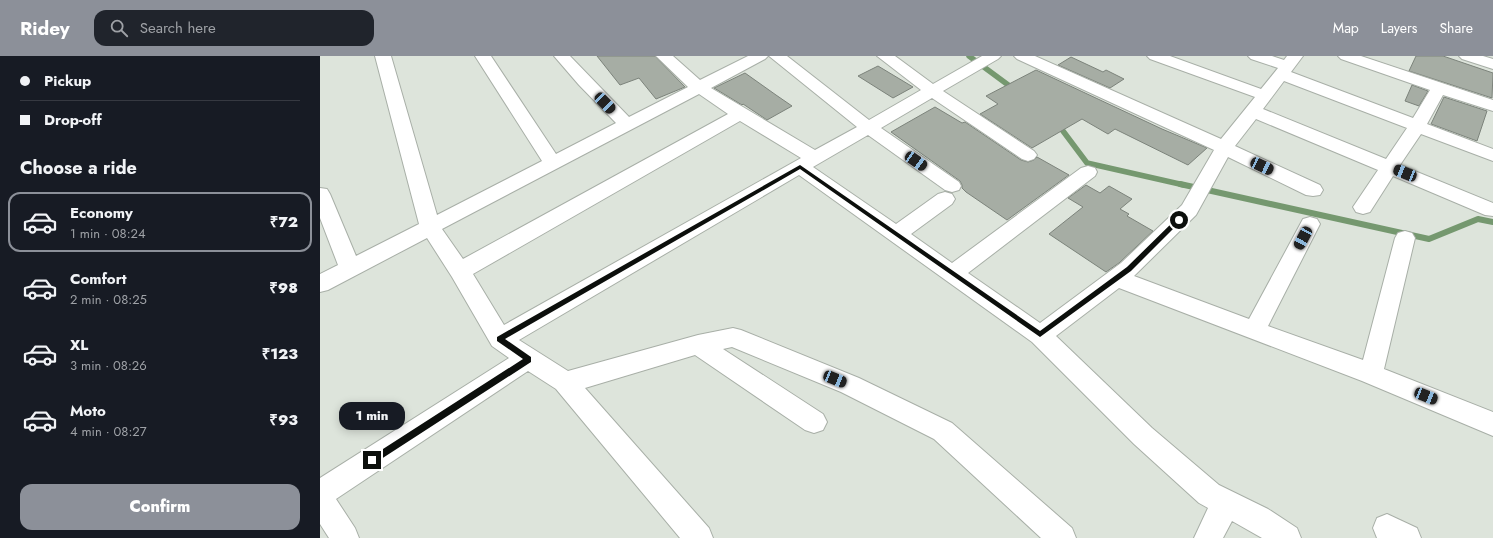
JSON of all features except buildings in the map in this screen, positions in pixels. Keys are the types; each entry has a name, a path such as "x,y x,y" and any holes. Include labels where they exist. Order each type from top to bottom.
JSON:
{"street":[{"path":"383,56 430,227 460,271 500,339 528,360 565,382 699,538"},
{"path":"483,56 516,108 554,163"},
{"path":"562,56 627,125"},
{"path":"664,56 698,87 740,114 807,162 896,234 1040,335 1143,436 1209,494 1258,520 1287,538"},
{"path":"320,284 760,56"},
{"path":"777,56 948,193 896,234"},
{"path":"885,56 932,91 1028,155"},
{"path":"500,339 993,56"},
{"path":"1022,56 1313,190"},
{"path":"1155,56 1264,95"},
{"path":"1256,56 1288,65 1417,127 1493,155"},
{"path":"1346,56 1493,106"},
{"path":"1467,56 1493,64"},
{"path":"1040,335 1129,269 1189,210 1224,148 1288,65"},
{"path":"1363,207 1417,127 1439,88"},
{"path":"1252,111 1492,210"},
{"path":"460,271 740,114"},
{"path":"953,273 1088,172"},
{"path":"320,194 350,268"},
{"path":"1254,331 1310,224"},
{"path":"1371,374 1405,238"},
{"path":"1116,278 1371,374 1493,424"},
{"path":"565,382 632,365 698,345 733,337 850,385 943,431 1062,538"},
{"path":"698,345 814,422"},
{"path":"320,494 528,360"},
{"path":"320,499 344,538"},
{"path":"1208,538 1226,503"}],"waterway":[{"path":"969,56 1015,90"},
{"path":"1057,123 1087,163 1184,185"},
{"path":"1180,184 1429,239 1478,219 1493,222"}],"route":[{"path":"372,460 528,360 500,339 800,167 1040,335 1129,269 1179,220"}]}
